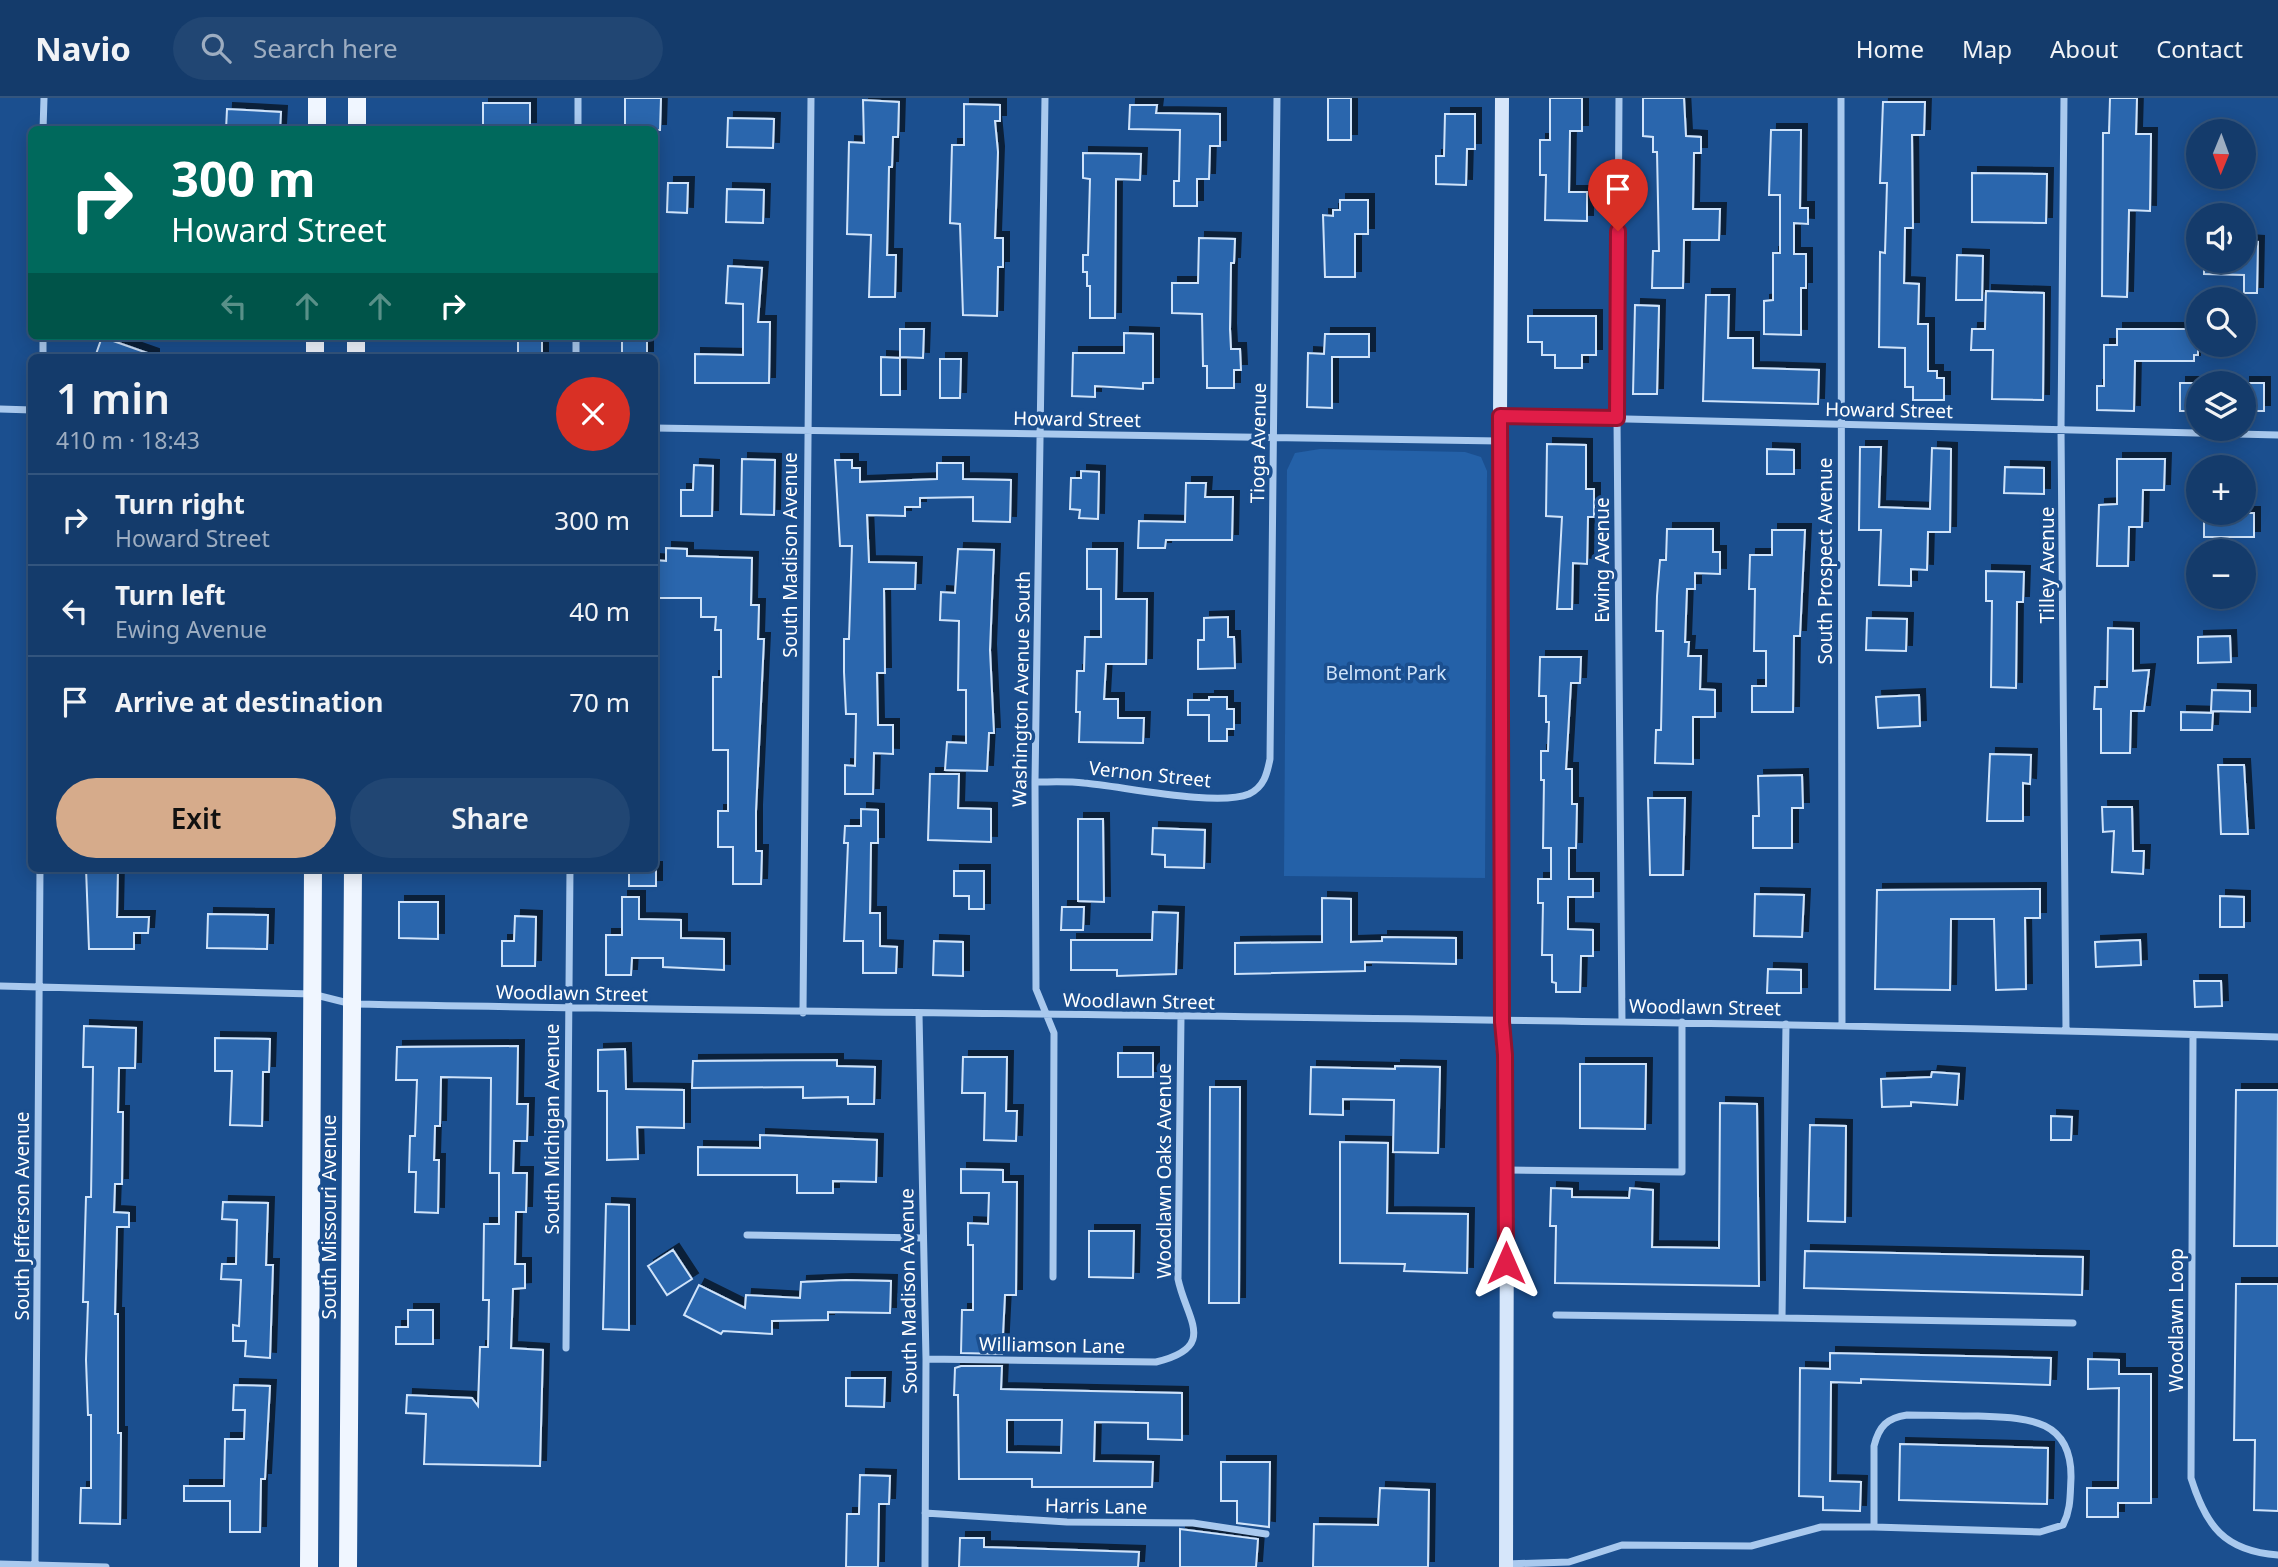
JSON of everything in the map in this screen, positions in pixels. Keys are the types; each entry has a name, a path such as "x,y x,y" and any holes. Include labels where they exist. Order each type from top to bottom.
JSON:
{"main road":[{"path":"317,98 317,126"},
{"path":"357,98 357,126"},
{"name":"South Missouri Avenue","path":"309,1567 313,872"},
{"name":"South Missouri Avenue","path":"348,1567 353,872"}],"street":[{"path":"43,126 44,98"},
{"path":"578,98 578,126"},
{"name":"South Madison Avenue","path":"803,1013 811,98"},
{"name":"Washington Avenue South","path":"1045,98 1035,782 1036,989 1054,1033 1054,1277"},
{"name":"Tioga Avenue","path":"1260,787 1267,775 1270,759 1277,98"},
{"path":"1502,98 1500,441 1502,1022 1507,1170 1506,1565 1569,1562 1622,1545 1751,1546 1821,1527 2052,1530 2063,1525 2070,1504 2071,1461 2064,1441 2050,1428 2015,1417 1894,1417 1877,1433 1874,1446 1874,1527"},
{"name":"Ewing Avenue","path":"1619,98 1617,418 1622,1022"},
{"name":"South Prospect Avenue","path":"1842,98 1842,1025"},
{"name":"Tilley Avenue","path":"2064,98 2061,429 2066,1031"},
{"path":"0,409 28,410"},
{"name":"Howard Street","path":"1500,416 2278,435"},
{"name":"Howard Street","path":"658,428 1500,441"},
{"name":"Vernon Street","path":"1035,782 1083,783 1179,795 1234,797 1249,794 1260,787"},
{"name":"South Jefferson Avenue","path":"35,1565 40,872"},
{"name":"South Michigan Avenue","path":"566,1348 570,872"},
{"name":"Woodlawn Street","path":"0,986 312,994 352,1004 803,1013 1682,1022 2278,1037"},
{"name":"South Madison Avenue","path":"919,1014 926,1359 925,1567"},
{"name":"Woodlawn Oaks Avenue","path":"1178,1357 1189,1345 1196,1329 1191,1312 1182,1298 1178,1279 1181,1017"},
{"path":"1507,1170 1682,1172 1682,1022"},
{"path":"1782,1318 1786,1024"},
{"name":"Woodlawn Loop","path":"2193,1035 2190,1478 2200,1509 2217,1534 2244,1548 2278,1555"},
{"path":"747,1235 922,1238"},
{"path":"1556,1315 2073,1323"},
{"name":"Williamson Lane","path":"926,1359 1157,1362 1178,1357"},
{"name":"Harris Lane","path":"925,1513 1068,1522 1193,1523 1266,1534"},
{"path":"0,1564 106,1567"}],"green space":[{"name":"Belmont Park","path":"1320,449 1465,452 1481,457 1487,471 1485,878 1284,876 1287,470 1295,453"}],"building":[{"path":"625,98 661,98 660,130 658,126 625,126"},
{"path":"1328,98 1351,98 1351,140 1328,140"},
{"path":"1550,98 1582,98 1582,131 1570,131 1569,192 1587,192 1587,221 1545,220 1546,175 1540,175 1540,140 1550,140"},
{"path":"1643,98 1684,98 1686,136 1701,137 1701,153 1694,153 1693,209 1720,209 1719,240 1684,240 1683,288 1652,288 1653,251 1659,251 1657,152 1653,152 1653,137 1643,136"},
{"path":"2110,98 2137,98 2136,134 2151,134 2150,211 2129,210 2127,297 2102,296 2103,133 2109,133"},
{"path":"863,100 899,102 898,137 893,137 892,167 889,167 887,255 896,255 895,297 869,297 871,235 847,234 849,142 864,143"},
{"path":"1883,102 1925,102 1924,135 1912,135 1913,228 1905,228 1904,283 1919,284 1918,324 1928,324 1928,371 1937,371 1937,378 1944,378 1944,400 1913,400 1913,387 1905,387 1905,348 1879,347 1880,252 1885,253 1887,183 1880,183"},
{"path":"483,103 530,103 530,126 483,126"},
{"path":"964,104 1000,105 1000,121 995,121 998,152 995,238 1003,238 1003,267 998,267 997,316 963,315 960,224 950,223 952,145 964,145"},
{"path":"1130,105 1157,105 1156,113 1220,114 1220,146 1210,146 1209,179 1197,179 1197,206 1174,206 1174,181 1179,181 1180,130 1129,129"},
{"path":"227,109 281,112 280,126 226,126"},
{"path":"1445,114 1475,114 1475,149 1467,149 1466,185 1436,184 1436,156 1444,156"},
{"path":"728,118 774,119 773,148 727,147"},
{"path":"1771,130 1801,130 1800,208 1808,208 1808,224 1794,223 1794,254 1806,254 1806,288 1801,288 1801,335 1764,334 1764,301 1773,300 1773,253 1780,253 1780,195 1769,195"},
{"path":"1083,153 1141,154 1140,180 1116,179 1115,318 1090,318 1090,286 1087,286 1087,272 1083,272 1083,255 1088,255 1090,179 1083,178"},
{"path":"1972,173 2047,174 2046,223 1972,222"},
{"path":"668,183 688,183 687,213 667,212"},
{"path":"727,189 764,190 763,223 726,222"},
{"path":"1340,200 1368,200 1368,234 1355,234 1355,277 1325,277 1323,215 1333,216 1333,210 1340,210"},
{"path":"1199,238 1235,239 1234,263 1231,263 1230,329 1231,349 1240,349 1241,370 1234,370 1234,388 1207,388 1207,366 1203,366 1202,314 1172,313 1172,283 1198,283"},
{"path":"2258,242 2257,293 2256,287 2244,287 2244,275 2204,274 2256,273"},
{"path":"1957,255 1983,256 1982,300 1956,300"},
{"path":"728,266 762,268 758,322 770,322 769,383 695,383 695,354 743,355 743,304 726,303"},
{"path":"1986,291 2044,293 2043,400 1992,399 1993,350 1971,350 1972,329 1985,329"},
{"path":"1706,295 1729,295 1728,338 1753,338 1753,368 1819,370 1818,404 1703,401"},
{"path":"1635,305 1659,306 1657,394 1633,394"},
{"path":"1528,316 1596,316 1596,355 1582,355 1582,368 1555,368 1555,355 1542,355 1542,342 1528,342"},
{"path":"900,329 924,329 923,358 900,357"},
{"path":"2117,329 2186,329 2186,357 2194,357 2194,361 2135,361 2134,411 2097,410 2097,386 2104,386 2104,345 2117,345"},
{"path":"1124,333 1153,334 1153,383 1143,383 1143,389 1095,386 1095,397 1072,396 1073,353 1124,353"},
{"path":"1325,334 1369,334 1369,357 1332,357 1332,408 1307,407 1308,353 1324,354"},
{"path":"101,340 110,340 150,354 96,354"},
{"path":"518,340 542,340 542,354 518,354"},
{"path":"622,340 647,340 647,354 622,354"},
{"path":"881,357 900,358 900,395 881,395"},
{"path":"940,359 961,359 960,398 940,398"},
{"path":"2180,383 2186,383 2186,411 2180,411"},
{"path":"2256,383 2264,383 2264,411 2256,411"},
{"path":"1547,444 1586,445 1586,489 1594,489 1594,517 1588,517 1587,564 1573,563 1572,609 1557,609 1562,517 1546,516"},
{"path":"1860,447 1881,447 1879,507 1930,509 1932,448 1951,449 1950,532 1928,532 1927,570 1911,569 1911,586 1879,585 1881,530 1859,530"},
{"path":"1767,449 1794,450 1794,474 1767,474"},
{"path":"742,459 775,460 774,515 741,514"},
{"path":"2117,459 2165,459 2164,490 2143,490 2142,527 2129,527 2128,566 2097,566 2099,505 2117,504"},
{"path":"835,460 852,460 852,468 860,468 860,482 937,479 937,463 963,463 963,479 1011,480 1010,522 973,521 973,497 920,498 920,507 905,507 905,516 867,515 869,562 916,563 915,589 884,589 885,673 877,673 878,725 893,725 893,754 874,753 873,794 845,794 845,765 855,766 856,714 846,714 844,672 844,639 849,639 852,546 840,546"},
{"path":"694,465 713,466 712,516 681,516 681,490 693,490"},
{"path":"2005,467 2044,468 2044,494 2004,493"},
{"path":"1081,471 1099,472 1098,519 1079,518 1080,510 1070,509 1071,478 1081,478"},
{"path":"1186,483 1206,483 1205,497 1233,497 1232,540 1166,540 1165,548 1138,548 1139,521 1185,522"},
{"path":"2204,525 2254,525 2254,537 2204,537"},
{"path":"1667,529 1713,529 1713,552 1720,552 1720,574 1695,573 1695,589 1687,589 1685,642 1689,642 1688,656 1701,656 1700,689 1715,690 1715,717 1693,717 1693,764 1655,763 1656,730 1661,730 1663,631 1656,631 1657,596 1660,560 1666,560"},
{"path":"1772,530 1805,530 1800,636 1794,636 1793,712 1752,712 1752,686 1766,686 1766,651 1754,651 1755,589 1749,589 1750,555 1772,555"},
{"path":"666,548 687,549 687,556 752,558 751,605 759,605 758,639 764,639 756,811 756,851 762,851 761,884 733,884 733,847 718,847 718,811 728,811 728,750 713,750 713,677 721,677 721,630 715,630 716,617 701,617 701,598 658,598 658,560 666,561"},
{"path":"958,549 994,550 990,650 994,733 989,733 987,771 945,770 947,742 966,743 966,690 958,690 959,621 940,620 941,592 955,593"},
{"path":"1087,549 1117,549 1116,599 1147,599 1146,664 1106,664 1104,699 1118,699 1118,718 1144,718 1143,743 1079,742 1080,712 1076,712 1077,671 1084,671 1085,637 1101,637 1101,589 1087,589"},
{"path":"1986,571 2024,572 2023,602 2017,602 2016,688 1991,687 1992,601 1986,601"},
{"path":"1228,617 1228,637 1234,637 1235,668 1198,669 1198,640 1204,640 1204,618"},
{"path":"1867,618 1907,619 1906,651 1866,650"},
{"path":"2108,628 2133,629 2133,671 2149,670 2144,711 2131,711 2130,753 2101,753 2101,709 2094,709 2095,687 2107,687"},
{"path":"2230,636 2231,662 2198,663 2198,637"},
{"path":"1540,657 1581,657 1580,683 1571,683 1566,769 1572,769 1572,804 1577,804 1576,848 1569,848 1569,879 1593,879 1593,897 1568,897 1568,929 1593,930 1593,956 1581,956 1580,992 1556,992 1556,983 1552,982 1552,955 1542,955 1543,903 1538,903 1538,879 1551,879 1551,848 1543,848 1544,780 1541,780 1541,751 1548,751 1549,722 1546,722 1546,696 1539,696"},
{"path":"2212,690 2250,691 2250,712 2211,711"},
{"path":"1919,695 1920,726 1878,728 1876,697"},
{"path":"1209,697 1227,697 1227,709 1234,709 1234,729 1227,729 1227,741 1209,741 1209,715 1188,715 1188,700 1209,700"},
{"path":"2181,712 2213,713 2212,730 2181,730"},
{"path":"1990,754 2031,755 2030,784 2023,783 2023,821 1987,821"},
{"path":"2218,765 2244,765 2248,834 2221,834"},
{"path":"930,774 959,774 958,808 991,809 991,842 928,840"},
{"path":"1802,775 1803,808 1792,808 1792,848 1753,848 1753,816 1759,816 1758,776"},
{"path":"1648,798 1685,798 1683,875 1650,875"},
{"path":"2102,807 2132,807 2133,851 2144,851 2143,874 2112,872 2114,831 2103,832"},
{"path":"861,809 878,810 878,843 871,843 870,913 880,913 880,946 897,947 896,973 863,973 863,941 844,941 848,843 844,843 845,826 861,826"},
{"path":"1078,819 1103,819 1104,902 1078,901"},
{"path":"1153,828 1205,830 1204,868 1165,867 1165,855 1152,854"},
{"path":"954,871 984,871 984,909 969,909 969,896 954,896"},
{"path":"86,872 118,872 117,917 149,917 148,933 134,933 134,949 89,949"},
{"path":"629,872 656,872 656,886 629,886"},
{"path":"2040,889 2040,918 2025,918 2026,989 1996,990 1994,919 1951,919 1950,990 1875,989 1877,890"},
{"path":"1755,894 1804,895 1802,937 1754,936"},
{"path":"2220,896 2244,897 2244,927 2220,927"},
{"path":"622,897 639,897 639,919 681,920 681,938 724,939 724,970 663,967 663,958 632,958 631,975 606,975 606,935 622,935"},
{"path":"1322,898 1351,899 1351,942 1382,941 1382,937 1456,938 1456,964 1365,962 1365,971 1235,974 1235,943 1322,942"},
{"path":"399,902 438,902 438,939 399,938"},
{"path":"1062,907 1084,907 1083,930 1061,930"},
{"path":"1153,912 1178,913 1176,974 1117,976 1117,970 1071,970 1071,940 1152,940"},
{"path":"208,914 268,915 267,949 207,948"},
{"path":"515,916 536,917 535,966 502,966 502,941 514,941"},
{"path":"2140,940 2141,965 2096,967 2095,942"},
{"path":"934,941 963,942 963,976 933,975"},
{"path":"1768,969 1801,970 1801,993 1767,993"},
{"path":"2194,981 2221,981 2222,1006 2195,1007"},
{"path":"84,1026 136,1028 135,1068 119,1068 118,1112 123,1112 122,1184 115,1184 114,1212 129,1213 129,1227 117,1227 115,1314 118,1314 118,1433 121,1433 120,1524 80,1523 81,1488 91,1488 91,1415 88,1415 86,1360 88,1302 83,1302 86,1197 91,1197 93,1067 83,1067"},
{"path":"215,1038 270,1039 269,1072 263,1072 262,1126 230,1125 232,1071 215,1071"},
{"path":"518,1046 517,1104 528,1104 527,1141 514,1141 513,1173 527,1173 526,1212 516,1212 515,1264 525,1264 525,1288 513,1289 511,1348 543,1350 540,1466 424,1464 426,1414 406,1413 407,1395 472,1398 478,1406 480,1347 488,1347 489,1300 483,1300 484,1224 499,1224 499,1173 490,1173 491,1078 441,1077 440,1126 435,1126 434,1160 439,1160 438,1213 415,1212 416,1172 409,1172 410,1136 415,1136 417,1080 396,1080 397,1047"},
{"path":"625,1049 626,1089 684,1090 684,1128 637,1127 638,1159 607,1160 607,1091 598,1091 598,1050"},
{"path":"1118,1053 1153,1053 1153,1077 1118,1077"},
{"path":"963,1057 1007,1057 1006,1111 1017,1111 1016,1141 984,1140 985,1093 962,1093"},
{"path":"837,1060 837,1066 875,1067 874,1104 848,1104 848,1097 803,1098 803,1087 692,1088 693,1061"},
{"path":"1580,1064 1646,1064 1645,1129 1580,1128"},
{"path":"1395,1066 1440,1067 1438,1153 1393,1152 1394,1100 1343,1099 1343,1115 1310,1114 1311,1067 1395,1069"},
{"path":"1932,1072 1959,1074 1957,1105 1911,1102 1911,1106 1882,1107 1881,1079 1931,1077"},
{"path":"1210,1087 1240,1087 1239,1303 1209,1303"},
{"path":"2236,1090 2278,1090 2277,1246 2234,1246"},
{"path":"1720,1103 1757,1104 1759,1286 1555,1283 1556,1226 1550,1226 1551,1188 1572,1189 1572,1197 1629,1198 1630,1188 1653,1190 1652,1247 1719,1248"},
{"path":"2051,1116 2072,1117 2071,1140 2051,1140"},
{"path":"1810,1125 1846,1126 1845,1222 1808,1221"},
{"path":"760,1135 877,1140 876,1182 833,1181 833,1193 797,1193 797,1175 698,1175 698,1147 760,1148"},
{"path":"1340,1142 1388,1143 1387,1213 1468,1214 1467,1273 1404,1271 1405,1264 1340,1263"},
{"path":"961,1169 1003,1170 1003,1182 1017,1182 1016,1295 1005,1295 1002,1354 961,1353 962,1310 973,1310 973,1245 968,1245 968,1223 988,1224 989,1193 961,1193"},
{"path":"223,1202 268,1203 266,1265 273,1265 270,1358 245,1356 246,1341 233,1341 233,1325 239,1326 241,1280 221,1279 222,1264 236,1264 237,1220 222,1219"},
{"path":"606,1204 629,1205 629,1330 603,1329"},
{"path":"1089,1231 1134,1231 1133,1278 1089,1277"},
{"path":"673,1250 692,1279 667,1295 648,1266"},
{"path":"1805,1251 2083,1257 2082,1295 1804,1288"},
{"path":"891,1281 890,1313 828,1312 828,1320 772,1321 772,1334 723,1331 721,1334 684,1315 699,1285 745,1308 746,1295 800,1298 801,1282"},
{"path":"2236,1284 2278,1284 2278,1511 2254,1510 2255,1440 2234,1440"},
{"path":"408,1310 433,1310 433,1344 396,1344 396,1327 408,1327"},
{"path":"1830,1353 2051,1358 2050,1385 1861,1379 1861,1383 1831,1382 1830,1481 1861,1482 1860,1511 1823,1510 1823,1497 1799,1496 1800,1368 1830,1369"},
{"path":"2088,1359 2119,1360 2119,1374 2151,1374 2151,1503 2118,1503 2118,1517 2087,1517 2087,1488 2118,1488 2119,1388 2088,1389"},
{"path":"1002,1366 1001,1389 1182,1393 1182,1440 1148,1439 1148,1423 1095,1422 1094,1461 1153,1462 1152,1487 1032,1487 1032,1479 959,1479 955,1368","holes":["1007,1420 1062,1420 1061,1453 1007,1452"]},
{"path":"846,1378 885,1378 884,1407 846,1406"},
{"path":"234,1385 270,1386 265,1479 261,1479 260,1532 230,1532 230,1501 184,1501 184,1486 224,1486 225,1439 244,1439 245,1410 233,1410"},
{"path":"1900,1444 2048,1448 2047,1504 1899,1500"},
{"path":"1221,1462 1270,1462 1269,1527 1237,1523 1237,1501 1221,1501"},
{"path":"860,1475 890,1476 889,1504 879,1504 878,1567 846,1567 847,1514 859,1514"},
{"path":"1380,1488 1429,1490 1428,1567 1313,1567 1314,1524 1378,1525"},
{"path":"1180,1529 1258,1539 1256,1567 1180,1567"},
{"path":"960,1538 984,1538 984,1547 1139,1552 1138,1567 959,1567"}],"route":[{"path":"1506,1263 1507,1170 1502,1022 1500,416 1617,418 1618,231"}]}
